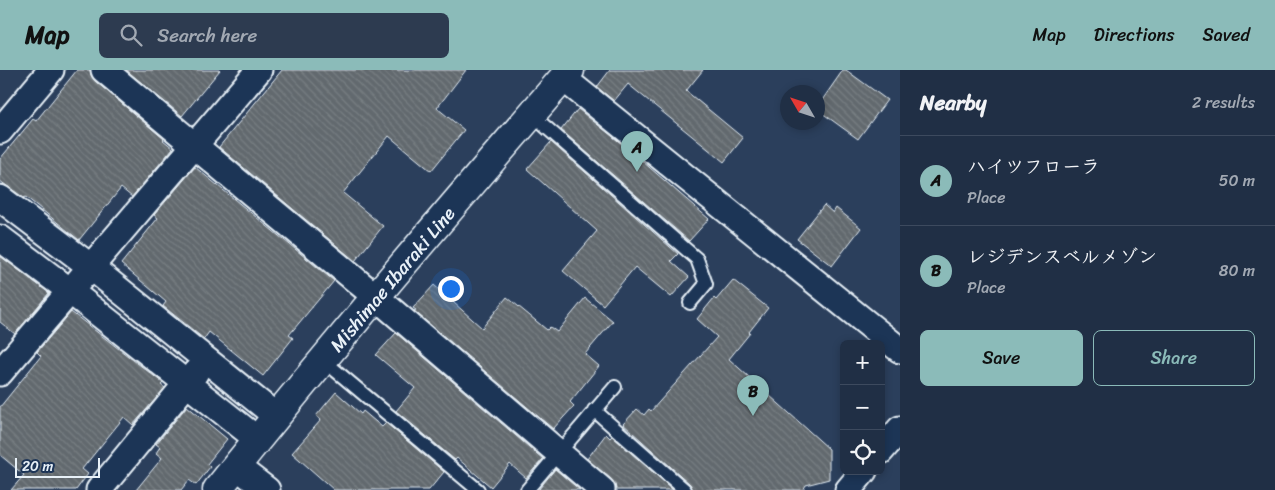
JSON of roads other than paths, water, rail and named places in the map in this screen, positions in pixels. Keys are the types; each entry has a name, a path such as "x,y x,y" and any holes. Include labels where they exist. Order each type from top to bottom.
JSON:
{"main road":[{"name":"Mishimae Ibaraki Line","path":"217,490 376,296 566,74"}],"street":[{"path":"0,131 51,70"},
{"path":"104,70 376,296 602,490"},
{"path":"0,373 259,70"},
{"path":"566,74 900,350"},
{"path":"0,198 90,267 276,416"},
{"path":"0,238 257,439"},
{"path":"99,490 206,360"},
{"path":"885,446 900,429"},
{"path":"236,466 267,490"},
{"path":"848,490 861,475"}],"lane":[{"path":"532,115 697,258 706,284 690,303"},
{"path":"323,360 478,490"},
{"path":"527,490 615,387"},
{"path":"594,410 685,490"}],"place":[{"name":"ハイツフローラ","path":"637,172"},
{"name":"レジデンスベルメゾン","path":"753,416"}]}
